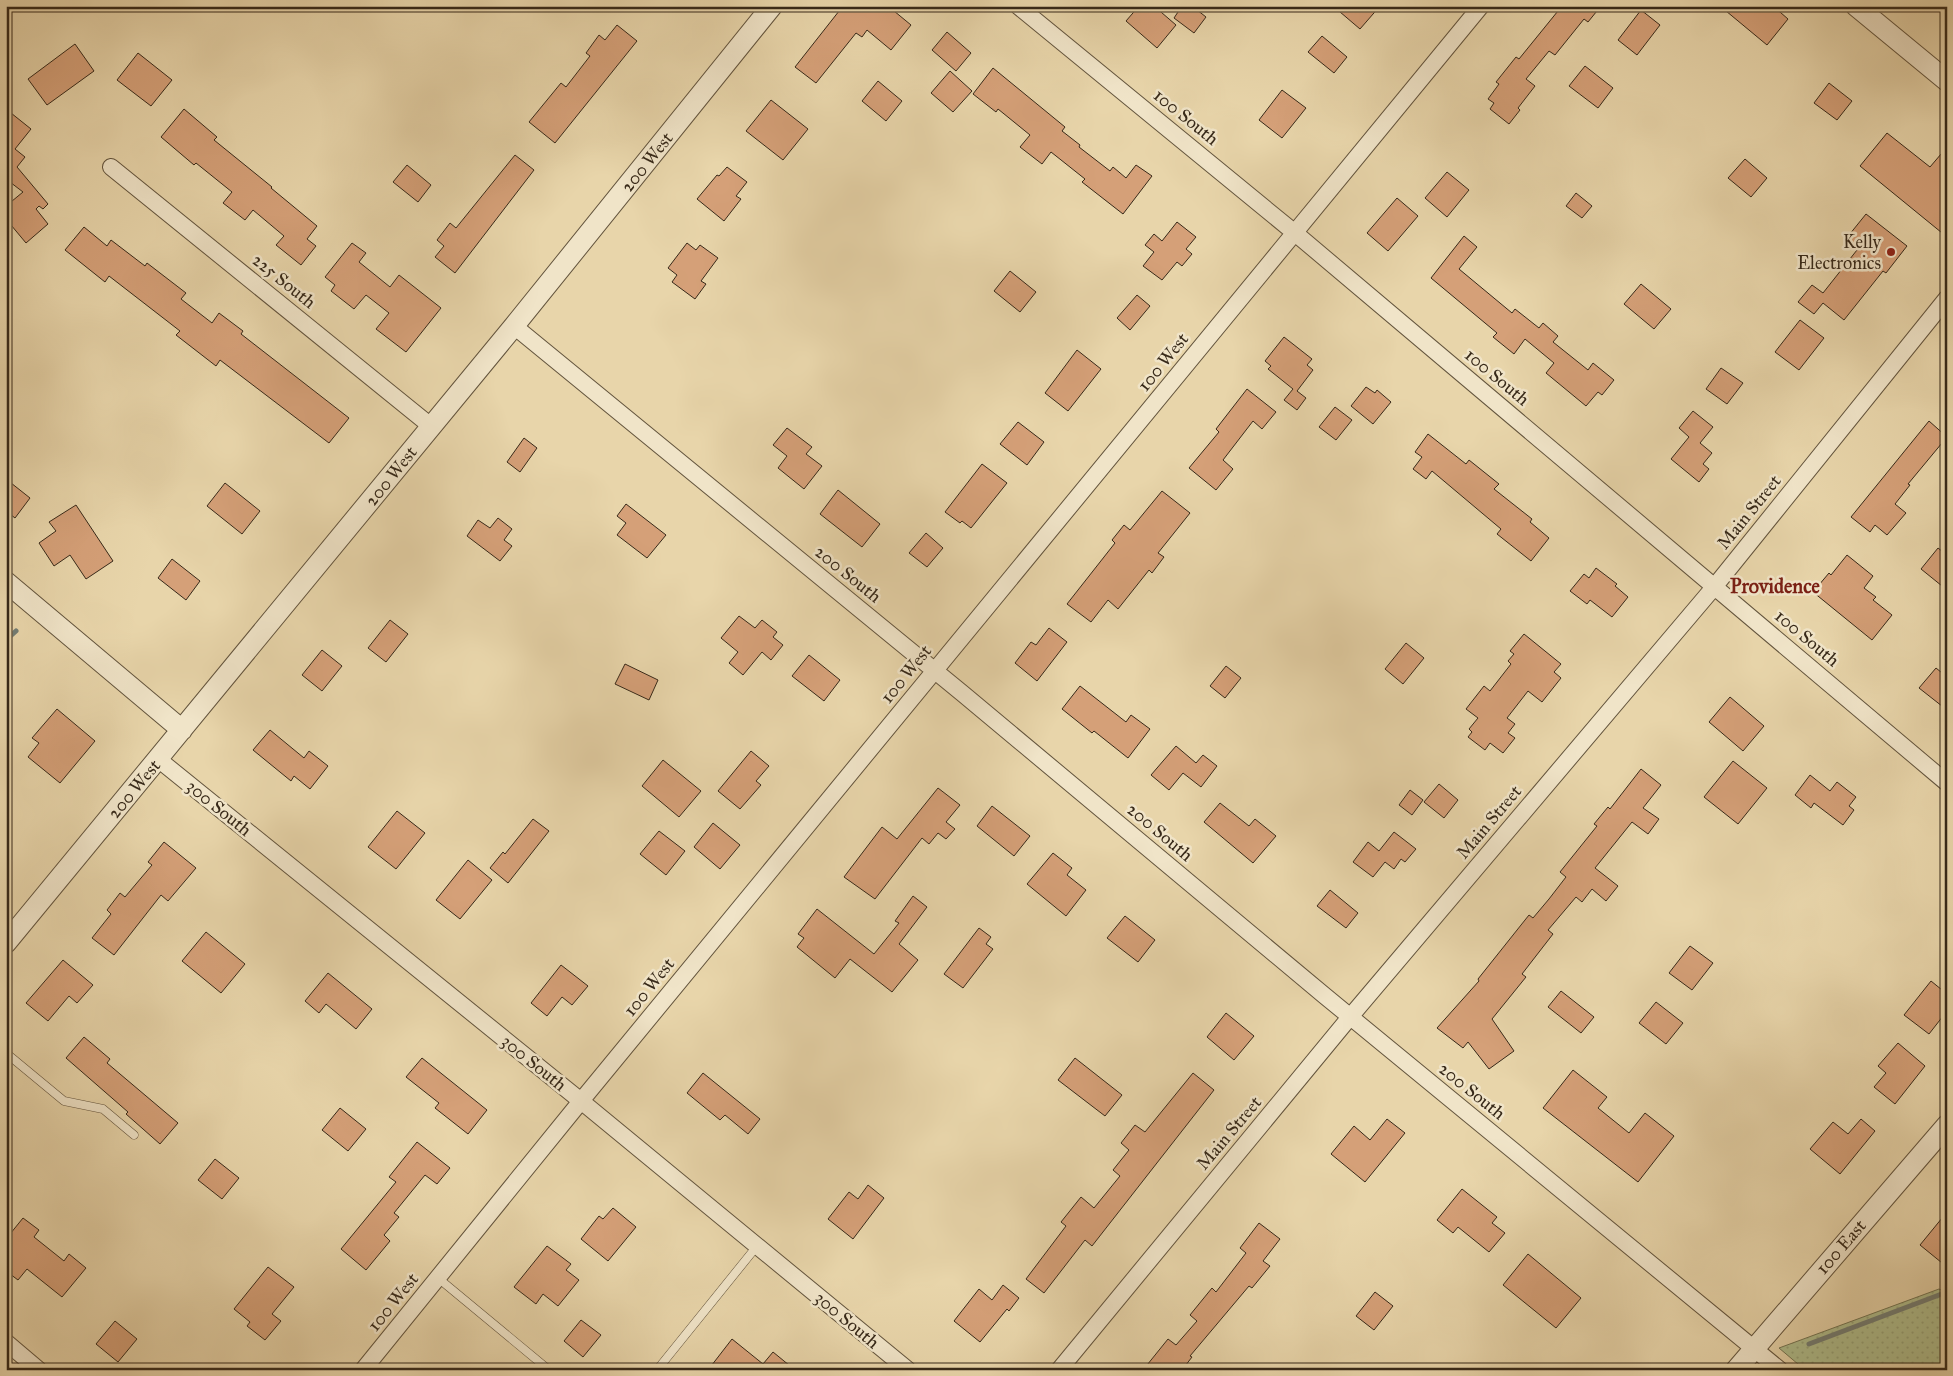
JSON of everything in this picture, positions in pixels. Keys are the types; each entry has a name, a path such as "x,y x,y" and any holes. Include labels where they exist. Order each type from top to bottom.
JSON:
{"street":[{"name":"200 West","path":"6,943 514,326 772,6"},
{"name":"100 South","path":"1018,6 1295,233 1947,783"},
{"name":"100 West","path":"363,1370 581,1101 1482,6"},
{"path":"1856,6 1947,81"},
{"name":"225 South","path":"111,167 432,426"},
{"name":"Main Street","path":"1059,1370 1350,1017 1715,586 1947,298"},
{"name":"200 South","path":"514,326 935,670 1350,1017 1780,1370"},
{"path":"6,582 182,730"},
{"name":"300 South","path":"158,759 581,1101 717,1215 908,1370"},
{"name":"100 East","path":"1736,1370 1947,1125"},
{"path":"6,1342 39,1370"}],"lane":[{"path":"6,1053 64,1101 103,1109 134,1135"},
{"path":"657,1370 757,1246"},
{"path":"438,1278 549,1370"}],"green space":[{"path":"1939,1289 1947,1292 1947,1370 1805,1370 1779,1348"}],"building":[{"path":"843,6 888,6 911,25 891,50 867,30 862,37 856,33 816,83 795,67"},
{"path":"1139,6 1154,6 1176,25 1157,48 1126,21"},
{"path":"1182,6 1192,6 1206,17 1194,33 1174,18"},
{"path":"1333,6 1380,6 1360,29"},
{"path":"1562,6 1601,6 1588,22 1584,19 1555,55 1549,51 1526,79 1535,86 1518,108 1520,110 1509,124 1490,109 1494,103 1488,99 1499,84 1496,82 1516,57 1519,59"},
{"path":"1720,6 1773,6 1788,19 1767,45"},
{"path":"1641,10 1660,25 1637,55 1618,40"},
{"path":"617,25 637,41 555,143 529,122 561,83 566,87 590,56 586,53 599,35 605,40"},
{"path":"947,32 971,53 956,71 932,50"},
{"path":"1322,36 1347,57 1334,73 1308,52"},
{"path":"75,44 94,71 47,105 28,79"},
{"path":"138,53 172,80 151,106 117,80"},
{"path":"1585,66 1613,88 1598,108 1569,86"},
{"path":"993,68 1065,127 1062,131 1110,171 1113,167 1126,178 1136,165 1152,176 1123,214 1082,182 1085,179 1051,152 1042,164 1020,147 1030,135 998,109 996,112 973,94"},
{"path":"950,71 972,91 953,112 931,93"},
{"path":"878,81 902,101 886,121 862,101"},
{"path":"1829,83 1852,101 1837,120 1814,103"},
{"path":"1282,90 1306,108 1282,138 1259,120"},
{"path":"771,100 808,129 783,160 746,131"},
{"path":"6,109 31,129 15,149 25,157 17,167 48,204 43,209 39,206 36,209 48,224 26,243 6,219 6,206 23,192 6,179"},
{"path":"184,109 217,137 214,140 317,226 307,239 316,246 301,265 276,245 284,236 253,210 245,220 223,203 232,192 196,163 194,165 161,137"},
{"path":"1887,133 1930,167 1947,147 1947,237 1860,166"},
{"path":"515,155 534,170 455,273 435,257 444,246 437,240 450,223 456,228"},
{"path":"1745,159 1767,178 1751,197 1728,178"},
{"path":"407,165 431,185 418,202 393,182"},
{"path":"727,167 747,182 736,196 741,199 724,221 697,199 717,175 719,176"},
{"path":"1447,172 1469,190 1447,217 1425,198"},
{"path":"1576,193 1592,206 1582,218 1566,206"},
{"path":"1397,198 1418,216 1388,251 1367,233"},
{"path":"1866,214 1907,246 1886,273 1883,271 1844,320 1823,303 1814,314 1798,302 1812,285 1823,293 1857,250 1845,240"},
{"path":"1177,222 1196,237 1186,249 1192,254 1182,266 1177,262 1162,280 1143,266 1154,252 1145,245 1154,234 1162,241"},
{"path":"84,227 107,246 111,240 145,266 147,263 186,293 181,299 212,323 219,313 243,331 241,334 349,418 329,443 220,360 216,366 176,335 180,331 109,276 105,282 65,250"},
{"path":"1464,236 1477,247 1459,269 1512,313 1515,309 1539,328 1543,323 1558,336 1553,342 1588,370 1593,363 1614,380 1602,395 1598,392 1586,406 1546,373 1554,363 1525,339 1514,354 1493,337 1497,333 1431,278"},
{"path":"352,243 366,253 359,262 390,287 399,275 441,308 406,352 376,329 389,313 366,295 354,309 331,291 335,285 325,277"},
{"path":"687,243 696,250 700,245 718,258 701,281 706,284 695,299 672,282 677,275 668,268"},
{"path":"1010,271 1036,292 1020,312 994,291"},
{"path":"1641,284 1671,309 1654,329 1624,304"},
{"path":"1137,295 1150,306 1130,330 1117,318"},
{"path":"1800,320 1824,338 1799,370 1775,352"},
{"path":"1284,337 1312,359 1307,365 1313,370 1297,391 1306,398 1297,410 1284,400 1293,389 1268,369 1271,366 1265,361"},
{"path":"1077,350 1101,369 1068,411 1045,393"},
{"path":"1721,368 1743,383 1727,404 1706,389"},
{"path":"1366,387 1375,393 1377,390 1391,402 1373,424 1351,406"},
{"path":"1247,389 1276,412 1262,429 1253,421 1223,460 1233,469 1216,490 1189,468 1219,432 1216,429"},
{"path":"1335,407 1352,420 1336,440 1319,427"},
{"path":"1693,411 1713,427 1700,443 1712,453 1703,464 1709,469 1699,482 1671,459 1689,437 1679,428"},
{"path":"1929,421 1947,437 1908,484 1910,485 1895,504 1906,513 1887,535 1875,525 1870,532 1851,517"},
{"path":"1018,422 1044,442 1027,465 1000,444"},
{"path":"787,428 812,447 806,454 822,466 804,489 778,468 787,456 773,445"},
{"path":"1428,434 1466,464 1469,460 1499,484 1494,489 1532,519 1530,522 1549,538 1531,561 1497,534 1501,529 1432,471 1426,479 1413,469 1422,457 1415,452"},
{"path":"524,438 537,448 520,472 507,462"},
{"path":"982,464 1007,483 971,528 962,521 960,523 945,512"},
{"path":"6,479 30,498 15,518 6,511"},
{"path":"225,483 260,511 242,534 207,506"},
{"path":"838,490 880,524 862,547 820,514"},
{"path":"1162,491 1190,513 1158,553 1164,557 1152,573 1149,570 1118,609 1108,600 1091,622 1067,604 1115,543 1112,540 1124,525 1130,530"},
{"path":"626,504 666,535 647,558 617,535 626,523 617,516"},
{"path":"76,505 113,561 86,579 70,555 54,566 39,543 56,531 49,522"},
{"path":"498,518 512,529 504,540 512,546 500,561 467,536 478,520 490,528"},
{"path":"926,533 943,548 927,567 909,553"},
{"path":"1938,548 1947,555 1947,590 1921,569"},
{"path":"1847,555 1873,576 1864,588 1876,597 1873,600 1892,615 1872,640 1813,592 1829,573 1831,575"},
{"path":"172,559 200,581 186,600 158,578"},
{"path":"1596,568 1617,584 1615,586 1628,597 1612,617 1590,600 1587,604 1570,591 1584,574 1589,578"},
{"path":"739,616 755,628 762,620 777,632 773,637 783,645 771,660 762,652 743,675 729,663 738,652 721,638"},
{"path":"390,620 408,634 386,662 368,648"},
{"path":"1049,628 1067,642 1037,681 1015,663 1031,642 1036,645"},
{"path":"1524,634 1561,664 1554,672 1561,678 1542,702 1528,691 1507,718 1515,724 1508,733 1515,738 1503,753 1490,743 1485,750 1468,737 1472,732 1469,729 1478,718 1466,709 1484,686 1490,691 1511,664 1508,661 1514,654 1510,651"},
{"path":"1406,643 1424,658 1403,684 1385,669"},
{"path":"322,650 342,666 322,691 302,675"},
{"path":"809,655 840,680 824,701 792,676"},
{"path":"625,664 658,680 649,700 615,684"},
{"path":"1226,666 1241,678 1225,698 1210,686"},
{"path":"1936,668 1947,677 1947,710 1919,688"},
{"path":"1080,686 1126,722 1131,715 1150,729 1128,758 1062,709"},
{"path":"1730,697 1764,726 1743,751 1709,722"},
{"path":"57,709 95,741 60,783 28,757 39,743 32,738"},
{"path":"270,730 304,758 309,751 328,766 310,789 294,776 291,781 253,750"},
{"path":"1176,746 1196,763 1203,755 1217,766 1201,787 1183,773 1169,790 1151,775"},
{"path":"751,751 769,766 756,781 761,785 740,809 718,791"},
{"path":"663,760 701,791 679,817 642,786"},
{"path":"1733,761 1767,788 1738,824 1704,797"},
{"path":"1641,769 1661,785 1643,808 1659,819 1648,834 1632,822 1595,868 1618,886 1606,901 1592,889 1582,902 1576,897 1548,930 1553,934 1522,974 1526,977 1492,1019 1514,1051 1489,1069 1468,1042 1463,1048 1437,1028 1479,981 1478,979 1529,915 1533,918 1549,899 1566,877 1560,872 1597,826 1594,824 1608,807 1610,809"},
{"path":"1810,775 1830,791 1837,782 1856,797 1849,806 1854,810 1843,825 1814,803 1811,808 1795,795"},
{"path":"1439,784 1458,800 1444,818 1424,802"},
{"path":"938,788 960,805 946,822 955,829 946,839 938,833 929,844 922,838 875,899 844,877 882,827 897,839"},
{"path":"1410,790 1423,800 1412,815 1399,805"},
{"path":"1220,803 1249,826 1255,819 1276,836 1253,863 1204,822"},
{"path":"992,806 1030,836 1014,856 977,826"},
{"path":"397,811 425,833 396,869 368,847"},
{"path":"533,819 549,831 508,883 490,868 503,852 505,854"},
{"path":"713,823 740,845 720,869 694,847"},
{"path":"659,831 685,851 666,875 640,854"},
{"path":"1394,832 1416,849 1405,862 1401,859 1394,869 1385,862 1373,877 1353,862 1368,842 1379,851"},
{"path":"164,842 196,868 168,901 161,895 114,955 92,938 111,914 107,910 120,893 125,897 152,865 148,862"},
{"path":"1053,853 1072,868 1067,875 1086,890 1066,916 1027,884"},
{"path":"468,860 492,880 460,919 436,900"},
{"path":"1330,890 1358,913 1346,928 1317,906"},
{"path":"913,896 927,907 899,944 918,960 892,992 850,959 835,978 797,947 804,938 798,934 817,909 874,954 899,923 895,921"},
{"path":"1125,916 1155,940 1138,962 1107,938"},
{"path":"979,928 991,937 986,944 993,949 963,988 944,974"},
{"path":"206,932 245,964 221,993 182,961"},
{"path":"1690,946 1713,963 1692,990 1669,973"},
{"path":"63,960 93,985 77,1003 69,996 48,1021 26,1003"},
{"path":"561,965 588,986 572,1005 562,997 547,1016 531,1003"},
{"path":"328,973 372,1009 356,1029 326,1004 319,1013 305,1001"},
{"path":"1931,981 1947,994 1947,1011 1929,1034 1904,1015"},
{"path":"1561,991 1594,1017 1581,1033 1548,1007"},
{"path":"1656,1002 1683,1023 1666,1044 1639,1023"},
{"path":"1226,1013 1254,1036 1234,1060 1207,1037"},
{"path":"84,1037 110,1059 107,1063 178,1123 160,1144 126,1114 128,1112 66,1058"},
{"path":"1898,1043 1925,1066 1895,1104 1874,1087 1886,1073 1878,1066"},
{"path":"422,1058 487,1110 468,1134 435,1108 439,1103 406,1077"},
{"path":"1075,1058 1122,1095 1105,1116 1058,1080"},
{"path":"1573,1070 1607,1097 1598,1108 1629,1133 1645,1113 1674,1136 1638,1182 1543,1108"},
{"path":"703,1073 760,1119 748,1134 725,1115 720,1120 687,1093"},
{"path":"1193,1073 1214,1090 1092,1246 1085,1240 1044,1293 1026,1279 1066,1226 1061,1222 1081,1197 1094,1208 1120,1176 1113,1170 1129,1150 1121,1143 1135,1125 1145,1132"},
{"path":"340,1108 366,1129 348,1151 322,1130"},
{"path":"1387,1119 1405,1133 1365,1182 1331,1154 1354,1126 1370,1140"},
{"path":"1861,1119 1875,1131 1840,1174 1810,1149 1833,1122 1848,1134"},
{"path":"417,1142 450,1168 437,1184 425,1175 394,1213 399,1217 384,1235 390,1241 366,1270 341,1249 396,1182 389,1177"},
{"path":"215,1159 239,1178 222,1199 198,1180"},
{"path":"868,1185 884,1198 853,1239 828,1219 849,1192 858,1199"},
{"path":"1462,1189 1497,1217 1492,1223 1505,1233 1489,1252 1458,1227 1453,1233 1437,1220"},
{"path":"613,1208 636,1227 608,1261 581,1239 599,1216 603,1219"},
{"path":"1947,1212 1947,1267 1920,1245"},
{"path":"23,1218 39,1230 34,1237 64,1261 69,1254 86,1268 62,1297 27,1269 18,1280 6,1271 6,1239"},
{"path":"1259,1223 1280,1239 1263,1261 1270,1266 1252,1288 1249,1286 1190,1356 1192,1357 1182,1370 1143,1370 1168,1339 1176,1345 1197,1321 1190,1315 1212,1288 1216,1292 1246,1253 1240,1248"},
{"path":"547,1246 571,1264 566,1270 579,1280 558,1306 543,1294 536,1304 514,1287"},
{"path":"1528,1254 1581,1298 1556,1328 1503,1285"},
{"path":"268,1267 294,1287 272,1314 281,1321 265,1340 247,1326 250,1322 234,1309"},
{"path":"1003,1285 1019,1298 1009,1311 1007,1309 980,1342 954,1321 979,1289 992,1300"},
{"path":"1375,1292 1393,1306 1374,1330 1356,1316"},
{"path":"581,1320 601,1335 583,1357 564,1341"},
{"path":"115,1321 137,1339 118,1362 96,1344"},
{"path":"732,1339 763,1364 773,1352 795,1370 708,1370"}],"waterway":[{"path":"6,640 16,631"},
{"path":"1809,1344 1947,1292"}],"place":[{"name":"Kelly Electronics","path":"1891,252"}],"district":[{"name":"Providence","path":"1775,586"}]}
